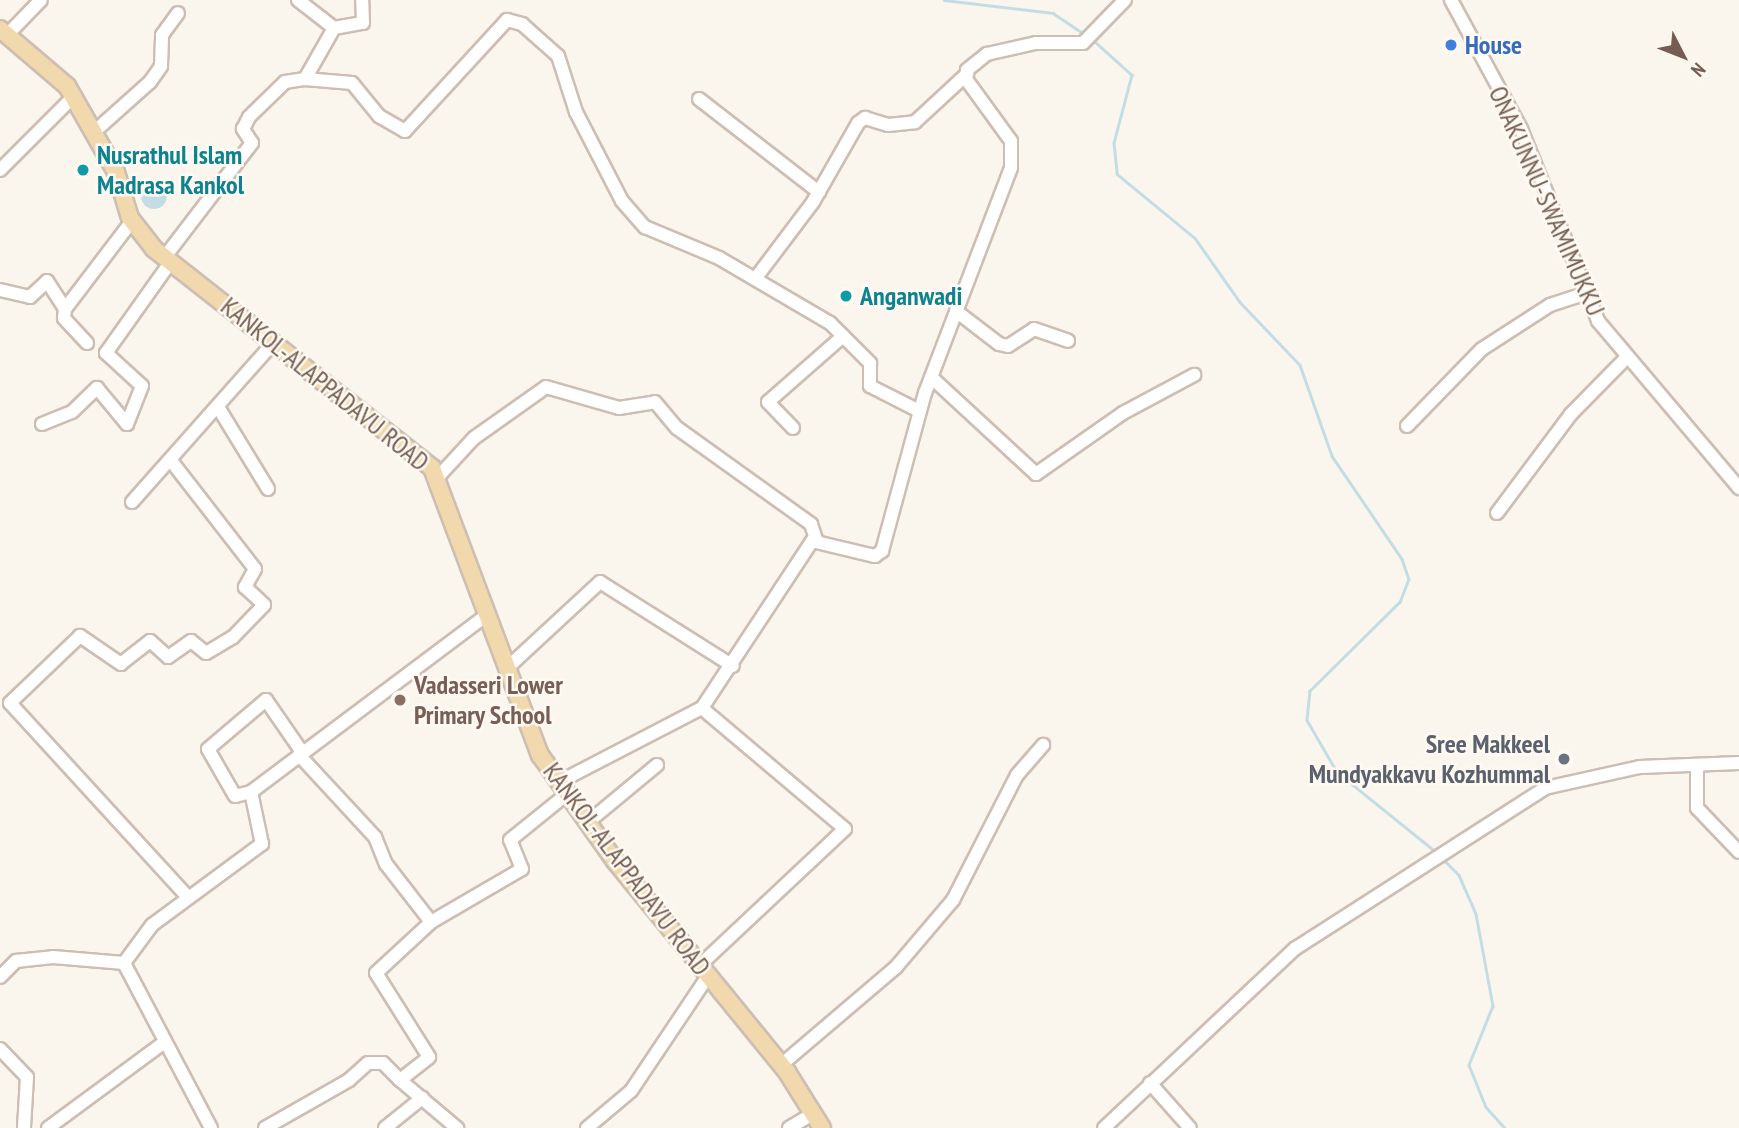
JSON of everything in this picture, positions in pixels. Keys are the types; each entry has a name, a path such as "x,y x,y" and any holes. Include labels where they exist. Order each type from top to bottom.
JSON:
{"main road":[{"name":"KANKOL-ALAPPADAVU ROAD","path":"4,32 73,97 94,132 132,221 167,260 274,342 438,477 486,615 540,755 587,823 781,1065 822,1128"}],"street":[{"path":"4,32 41,0"},
{"path":"298,0 334,28 363,23 362,0"},
{"path":"755,279 819,192 865,118 888,125 915,122 987,54 1035,43 1090,37 1125,0"},
{"name":"ONAKUNNU-SWAMIMUKKU","path":"1451,0 1521,128 1586,293 1626,357 1739,488"},
{"path":"94,132 150,82 161,66 162,35 178,13"},
{"path":"42,424 72,412 97,388 127,424 142,386 106,353 167,260 252,143 243,129 249,117 285,82 305,79 352,83 379,116 405,131 507,20 522,24 558,55 576,112 622,201 645,227 755,279 843,336 870,363 870,386 919,411"},
{"path":"305,79 334,28"},
{"path":"816,539 875,556 881,551 919,411 1011,168 1011,141 967,74"},
{"path":"0,170 73,97"},
{"path":"699,99 819,192"},
{"path":"87,343 64,318 65,309 132,221"},
{"path":"0,290 30,297 47,281 65,309"},
{"path":"1407,426 1482,349 1550,305 1586,293"},
{"path":"956,311 999,344 1008,346 1034,329 1068,341"},
{"path":"793,428 768,402 843,336"},
{"path":"132,502 172,462 274,342"},
{"path":"1497,513 1571,414 1626,357"},
{"path":"931,377 1037,474 1123,413 1194,376"},
{"path":"438,477 474,438 546,387 619,408 655,402 677,428 811,524 816,539"},
{"path":"218,407 268,489"},
{"path":"172,462 255,569 245,587 264,604 233,637 206,653 191,641 168,657 150,641 121,664 80,636 10,703 188,897"},
{"path":"400,1080 429,1056 376,972 432,922 522,869 510,840 563,788 702,708 733,666 816,539"},
{"path":"506,669 600,582 733,666"},
{"path":"432,922 386,864 375,837 301,754 266,700 208,749 235,796 251,792 301,754 486,615"},
{"path":"587,1128 631,1091 704,971 845,829 702,708"},
{"path":"781,1065 896,967 953,900 1017,775 1043,745"},
{"path":"1104,1128 1296,948 1545,788 1640,767 1739,763"},
{"path":"587,823 657,765"},
{"path":"1697,765 1697,808 1739,852"},
{"path":"124,963 152,925 262,844 251,792"},
{"path":"0,977 16,961 52,957 124,963"},
{"path":"124,963 162,1044 211,1128"},
{"path":"48,1128 162,1044"},
{"path":"0,1049 27,1077 24,1128"},
{"path":"265,1128 368,1063 383,1063 457,1128"},
{"path":"1150,1083 1190,1128"},
{"path":"385,1128 422,1098"},
{"path":"789,1128 814,1113"}],"water":[{"path":"154,183 163,187 167,196 163,205 154,209 145,205 141,196 145,187"}],"waterway":[{"path":"944,0 1053,13 1086,35"},
{"path":"1092,39 1132,75 1114,143 1117,174 1195,238 1240,302 1300,365 1332,456 1402,559 1409,579 1400,602 1310,691 1307,720 1337,772 1436,852"},
{"path":"1443,859 1459,875 1476,914 1493,1006 1469,1065 1486,1107 1505,1128"}],"place":[{"name":"House","path":"1451,45"},
{"name":"Nusrathul Islam Madrasa Kankol","path":"83,170"},
{"name":"Anganwadi","path":"846,296"},
{"name":"Vadasseri Lower Primary School","path":"400,700"},
{"name":"Sree Makkeel Mundyakkavu Kozhummal","path":"1564,759"}]}
